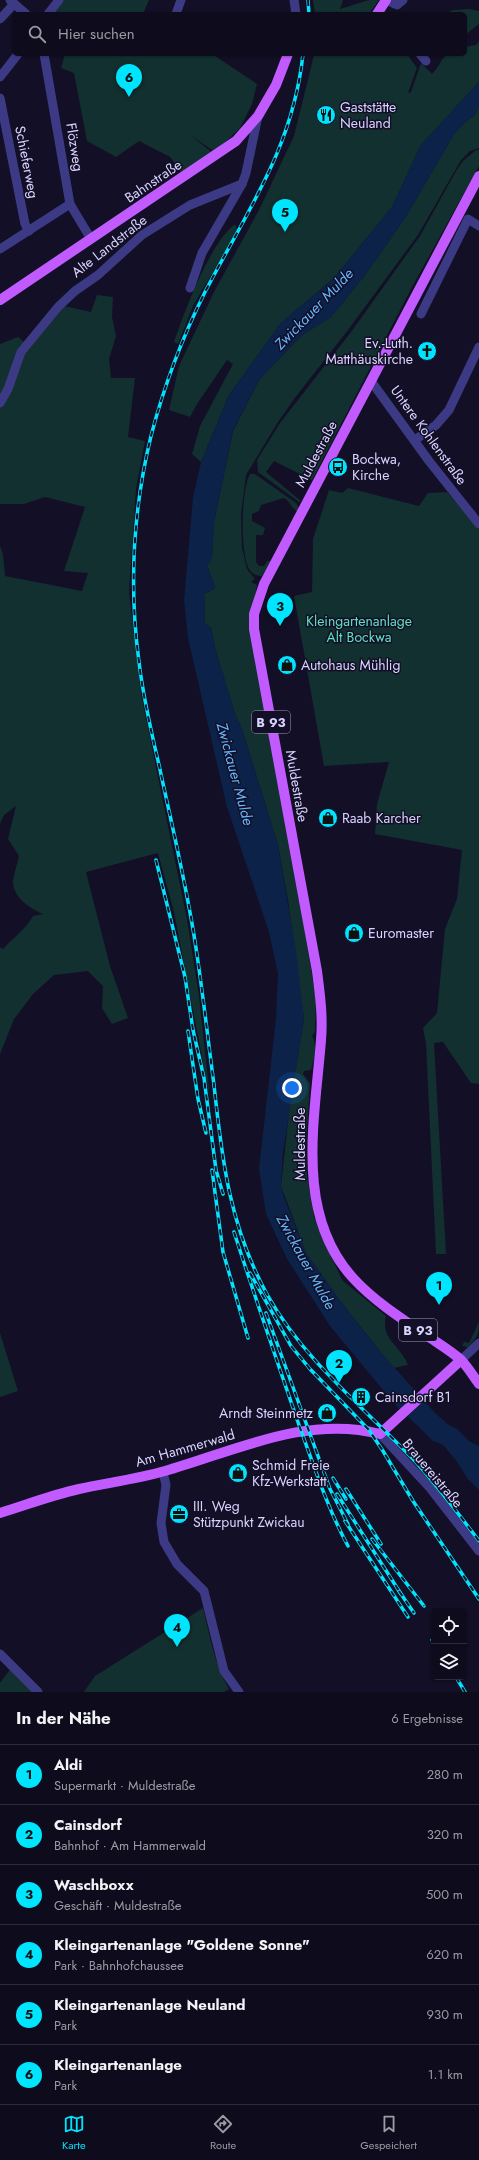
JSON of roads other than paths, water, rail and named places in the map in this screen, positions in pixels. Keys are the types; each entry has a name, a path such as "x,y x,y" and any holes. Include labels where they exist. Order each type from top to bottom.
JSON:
{"main road":[{"name":"Bahnstraße","path":"0,300 236,141 258,116 276,85 287,56"},
{"name":"Muldestraße","path":"479,176 264,584 254,614 254,629 321,999 321,1039 313,1115 312,1146 313,1176 319,1216 323,1230 335,1254 351,1276 365,1291 461,1360 479,1384"},
{"path":"380,1434 461,1360"},
{"name":"Am Hammerwald","path":"0,1512 76,1490 163,1472 272,1436 309,1430 353,1429 380,1434"}],"street":[{"path":"50,12 59,0"},
{"path":"177,12 181,0"},
{"path":"294,0 296,12"},
{"path":"383,7 397,5 402,0"},
{"path":"0,19 12,2 24,12"},
{"path":"0,77 16,56"},
{"name":"Flözweg","path":"44,56 70,204 92,239"},
{"name":"Schieferweg","path":"0,98 25,224 29,231"},
{"path":"190,288 202,253 242,184 246,173 258,116"},
{"name":"Alte Landstraße","path":"0,403 8,389 21,352 58,307 74,291 98,275 142,234 190,205 242,184"},
{"path":"0,249 70,204"},
{"path":"421,314 468,219 479,226"},
{"path":"415,440 436,425 449,410 479,347"},
{"name":"Untere Kohlenstraße","path":"371,381 429,461 479,524"},
{"path":"461,1360 479,1343"},
{"name":"Brauereistraße","path":"380,1434 430,1488 479,1552"},
{"path":"163,1472 166,1485 161,1523 164,1542 177,1564 204,1591 224,1671 239,1692"},
{"path":"0,1654 38,1692"}],"water":[{"name":"Zwickauer Mulde","path":"479,82 479,105 475,115 465,122 454,134 405,218 365,275 331,317 302,335 259,380 233,430 214,522 212,558 207,565 215,588 204,594 205,623 211,628 215,648 235,714 242,729 278,845 296,951 304,1019 283,1153 281,1186 285,1200 306,1253 338,1298 377,1348 435,1413 449,1425 457,1429 469,1441 479,1446 479,1490 467,1478 458,1463 443,1445 433,1441 394,1403 330,1326 287,1259 266,1214 259,1169 276,1018 278,974 269,932 227,807 188,638 184,600 193,498 201,462 229,395 281,323 334,278 392,207 421,145"}],"railway":[{"path":"308,0 309,12"},
{"path":"303,56 298,88 279,149 252,206 205,292 189,327 168,381 151,436 140,492 134,549 134,605 139,662 148,714 179,856 192,925 201,982 220,1140 230,1194 236,1219 255,1271 282,1319 316,1362 413,1459 439,1489 479,1541"},
{"path":"156,860 185,977 193,1030 204,1078 216,1170 223,1194"},
{"path":"188,1031 198,1099 206,1133"},
{"path":"212,1170 223,1252 248,1338"},
{"path":"234,1232 299,1425 327,1501 348,1546"},
{"path":"250,1273 291,1346 310,1369 369,1430 413,1501 479,1599"},
{"path":"266,1313 330,1489 348,1524"},
{"path":"333,1478 346,1499"},
{"path":"346,1489 381,1544"},
{"path":"337,1494 401,1594"},
{"path":"345,1521 408,1617"},
{"path":"372,1539 424,1606"},
{"path":"399,1591 414,1613"},
{"path":"458,1680 465,1692"}],"place":[{"name":"Kleingartenanlage","path":"129,97"},
{"name":"Gaststätte Neuland","path":"326,115"},
{"name":"Kleingartenanlage Neuland","path":"285,232"},
{"name":"Ev.-Luth. Matthäuskirche","path":"427,351"},
{"name":"Bockwa, Kirche","path":"338,467"},
{"name":"Waschboxx","path":"280,626"},
{"name":"Autohaus Mühlig","path":"287,665"},
{"name":"Raab Karcher","path":"328,818"},
{"name":"Euromaster","path":"354,933"},
{"name":"Aldi","path":"439,1305"},
{"name":"Cainsdorf","path":"339,1383"},
{"name":"Cainsdorf B1","path":"361,1397"},
{"name":"Arndt Steinmetz","path":"327,1413"},
{"name":"Schmid Freie Kfz-Werkstatt","path":"238,1473"},
{"name":"III. Weg Stützpunkt Zwickau","path":"179,1514"},
{"name":"Kleingartenanlage \"Goldene Sonne\"","path":"177,1647"}],"park label":[{"name":"Kleingartenanlage Alt Bockwa","path":"359,630"}]}
